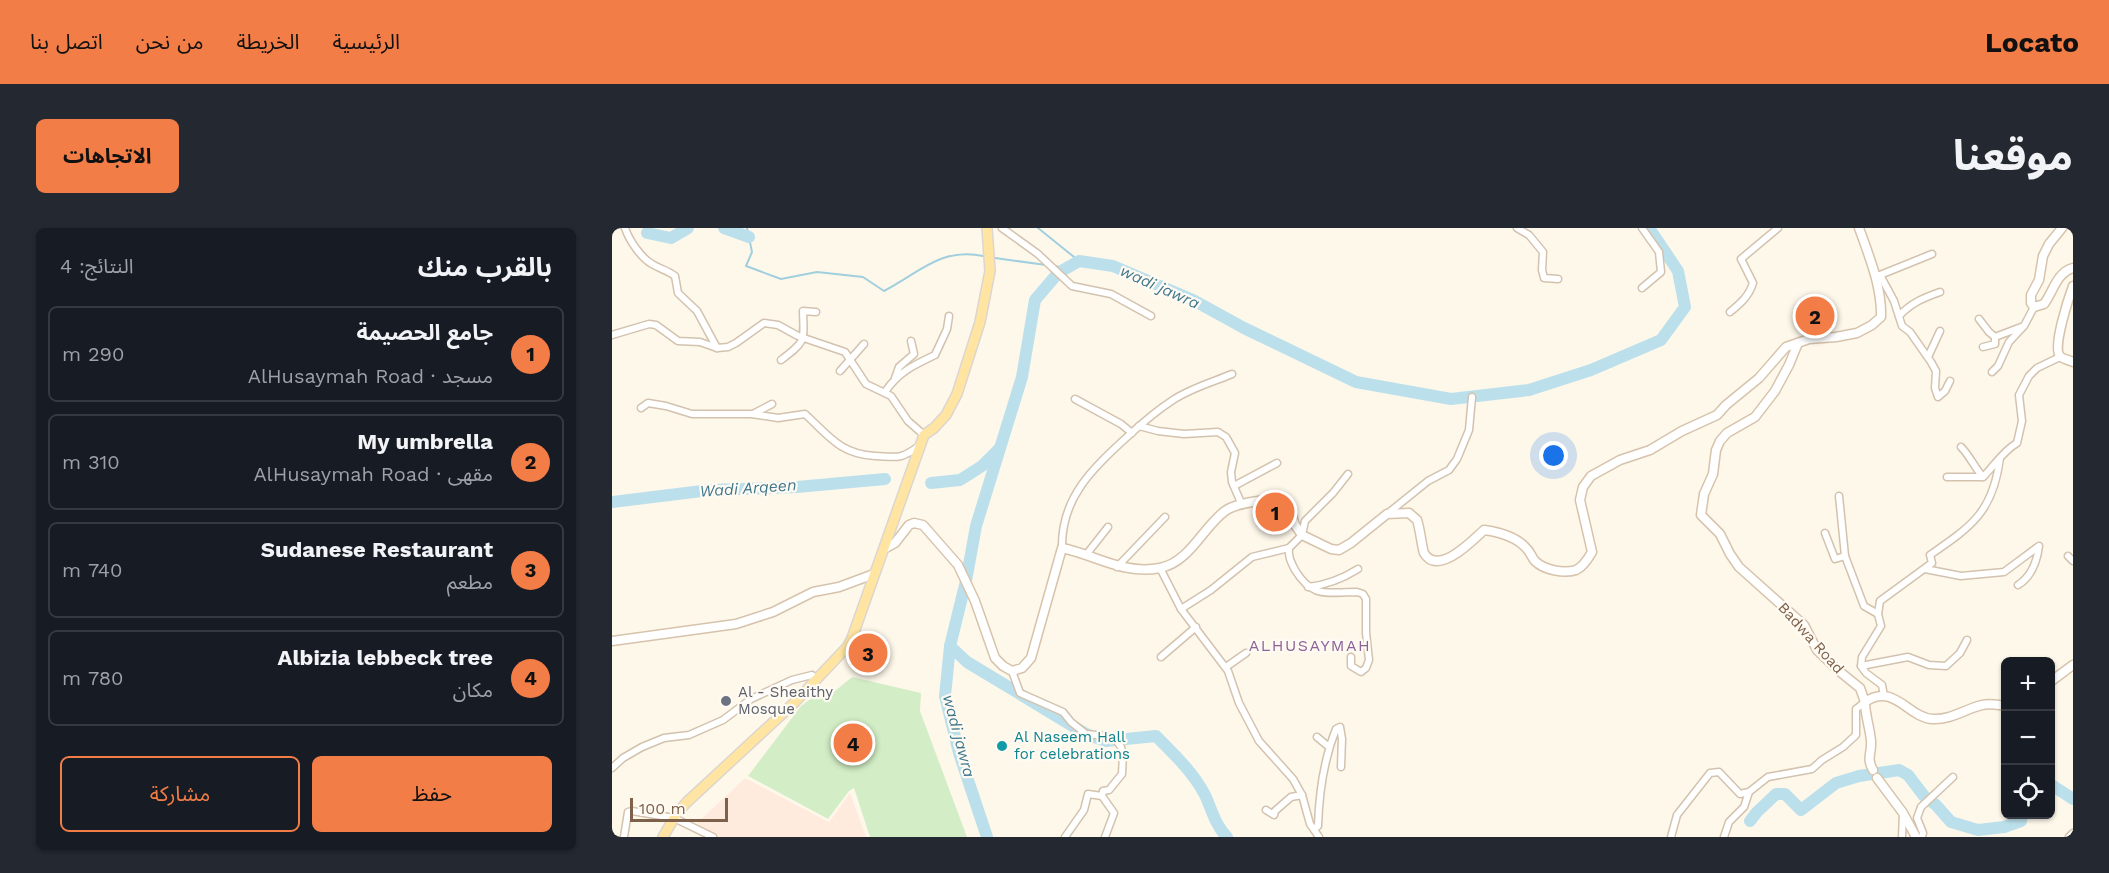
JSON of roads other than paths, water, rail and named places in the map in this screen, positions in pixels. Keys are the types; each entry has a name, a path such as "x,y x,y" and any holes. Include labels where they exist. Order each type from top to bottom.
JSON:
{"main road":[{"path":"663,837 687,802 788,709 848,646 860,620 919,446 924,435 946,415 957,394 980,322 990,271 987,228"}],"street":[{"path":"625,228 627,235 652,264 666,269 675,276 678,293 697,311 717,348"},
{"path":"1002,228 1038,254 1072,286 1111,294 1151,316"},
{"path":"1517,228 1529,235 1544,252 1542,270 1544,278 1558,279"},
{"path":"1642,228 1659,252 1661,272 1642,288"},
{"path":"1730,312 1742,303 1753,283 1741,259 1778,228"},
{"path":"1859,228 1878,276 1894,301 1902,326 1910,332 1935,371 1935,388 1938,397 1945,391 1950,381"},
{"path":"2034,307 2031,303 2031,295 2039,280 2043,256 2062,228"},
{"path":"1878,276 1932,254"},
{"path":"1992,372 1998,366 2009,342 2024,326 2034,307 2044,304 2061,275 2069,268 2073,268"},
{"path":"1387,514 1409,513 1417,520 1424,553 1431,560 1442,560 1453,556 1484,530 1499,532 1512,539 1527,549 1532,557 1544,567 1560,571 1577,570 1592,552 1581,500 1583,488 1591,476 1620,460 1650,450 1682,431 1717,415 1759,378 1786,347 1809,339 1857,333 1872,325 1881,316 1882,303 1878,276"},
{"path":"2060,357 2058,353 2060,332 2073,286"},
{"path":"1899,316 1914,302 1940,292"},
{"path":"781,360 802,344 804,311 816,312"},
{"path":"894,378 935,355 949,316"},
{"path":"1979,320 1995,337"},
{"path":"612,335 649,324 656,325 678,340 700,342 717,348 728,347 736,343 764,322 778,325 804,338 840,348 852,359 866,384 885,392 897,403 908,422 924,435"},
{"path":"1995,337 2024,326"},
{"path":"1928,357 1940,331"},
{"path":"1983,347 1995,344 1995,337"},
{"path":"885,392 899,367 914,354 911,341"},
{"name":"Badwa Road","path":"1798,343 1775,391 1755,417 1727,433 1720,441 1716,450 1713,474 1704,494 1701,515 1720,534 1739,567 1804,626 1817,650 1860,688 1871,741 1868,762 1903,813 1916,837"},
{"path":"840,370 864,344"},
{"path":"1947,477 1983,477 2007,448 2017,443 2022,421 2019,394 2029,376 2037,368 2060,357 2073,362"},
{"path":"1012,671 1022,668 1031,658 1062,548 1063,525 1077,492 1094,467 1139,426 1174,399 1232,374"},
{"path":"1062,548 1117,567 1160,568 1188,551 1227,509 1283,497 1302,535 1331,549 1339,550 1351,543 1428,481 1449,470 1457,459 1469,430 1472,397"},
{"path":"1075,399 1121,424 1132,433"},
{"path":"641,408 648,403 692,414 752,414 778,418 805,414 831,440 856,454 895,458 908,454 919,446"},
{"path":"752,414 772,404"},
{"path":"1139,426 1158,432 1184,434 1218,432 1226,437 1235,453 1231,472 1242,505"},
{"path":"1961,447 1983,477"},
{"path":"1884,696 1882,685 1866,673 1861,666 1862,657 1881,626 1878,615 1880,601 1932,563 1930,555 1969,528 1992,492 2000,458"},
{"path":"1234,486 1277,463"},
{"path":"1181,609 1218,586 1251,557 1290,548 1302,535 1305,521 1348,474"},
{"path":"1839,496 1845,556 1864,606 1878,615"},
{"path":"1117,567 1165,517"},
{"path":"884,549 895,543 909,525 914,523 923,525 940,546 951,555 975,601 995,658 1012,671 1020,693 1063,712 1086,734 1107,736 1118,742 1123,754 1122,774 1108,790 1103,791 1102,795"},
{"path":"1086,555 1108,527"},
{"path":"1825,533 1835,560 1845,556"},
{"path":"1925,569 1961,576 2004,572 2039,546 2038,555 2030,574 2018,585"},
{"path":"1290,548 1290,560 1307,587 1316,592 1357,592 1363,594 1366,599 1366,633 1369,652 1366,668 1361,672 1356,670 1351,666 1351,657"},
{"path":"1160,568 1181,609 1226,667 1239,703 1259,741 1285,767 1302,795 1310,824 1319,837"},
{"path":"1307,587 1337,581 1358,568"},
{"path":"612,641 736,624 773,612 813,592 839,587 874,574"},
{"path":"1161,657 1196,627"},
{"path":"1861,666 1908,657 1929,665 1946,666 1960,653 1967,640"},
{"path":"1226,667 1246,653"},
{"path":"2055,678 2073,665"},
{"path":"612,768 623,758 654,741 682,737 723,720 751,699 792,680 812,675 817,679"},
{"path":"1671,837 1677,815 1710,773 1719,772 1740,794 1749,792 1768,777 1812,769 1856,735 1856,709 1873,697 1884,696 1901,702 1929,719 1957,716 1983,705 2001,705"},
{"path":"1314,830 1318,826 1329,747 1336,729 1340,727 1341,767"},
{"path":"1317,737 1329,747"},
{"path":"1922,837 1923,833 1917,818 1921,807 1953,777"},
{"path":"1724,837 1729,822 1744,807 1749,792"},
{"path":"1065,837 1084,810 1088,794 1102,795"},
{"path":"1102,795 1114,813 1105,837"},
{"path":"1266,810 1274,815 1275,811 1291,797 1302,795"},
{"path":"624,837 628,812 674,818 713,837"},
{"path":"1902,837 1903,813"},
{"path":"2069,837 2073,833"}],"waterway":[{"path":"647,233 671,238 688,228"},
{"path":"724,228 749,237"},
{"path":"747,228 752,252 746,266 781,279 817,272 863,277 884,291 942,258 968,254 983,256"},
{"path":"1038,228 1079,261"},
{"name":"wadi jawra","path":"987,837 959,753 945,696 950,646 966,581 976,526 1022,377 1035,300 1058,273 1079,261 1113,266 1193,300 1244,328 1356,382 1451,399 1529,390 1591,370 1661,340 1685,307 1678,271 1649,228"},
{"path":"995,258 1046,265"},
{"name":"wadi jawra","path":"1054,266 1067,268"},
{"name":"Wadi Arqeen","path":"931,483 960,480 982,466 999,449"},
{"name":"Wadi Arqeen","path":"612,502 710,490 797,487 885,479"},
{"path":"950,646 967,662 1086,734 1106,741 1156,736 1195,779 1227,837"},
{"path":"1750,821 1776,794 1785,794 1801,810 1836,783 1859,776 1899,770 1908,775 1924,796 1936,805 1951,822 1978,830 2004,827 2021,819"},
{"path":"2055,787 2073,799"}],"place":[{"name":"My umbrella","path":"1815,316"},
{"name":"جامع الحصيمة","path":"1275,512"},
{"name":"Sudanese Restaurant","path":"868,653"},
{"name":"Al - Sheaithy Mosque","path":"726,701"},
{"name":"Albizia lebbeck tree","path":"853,743"},
{"name":"Al Naseem Hall for celebrations","path":"1002,746"}],"district":[{"name":"ALHUSAYMAH","path":"1310,645"}]}
